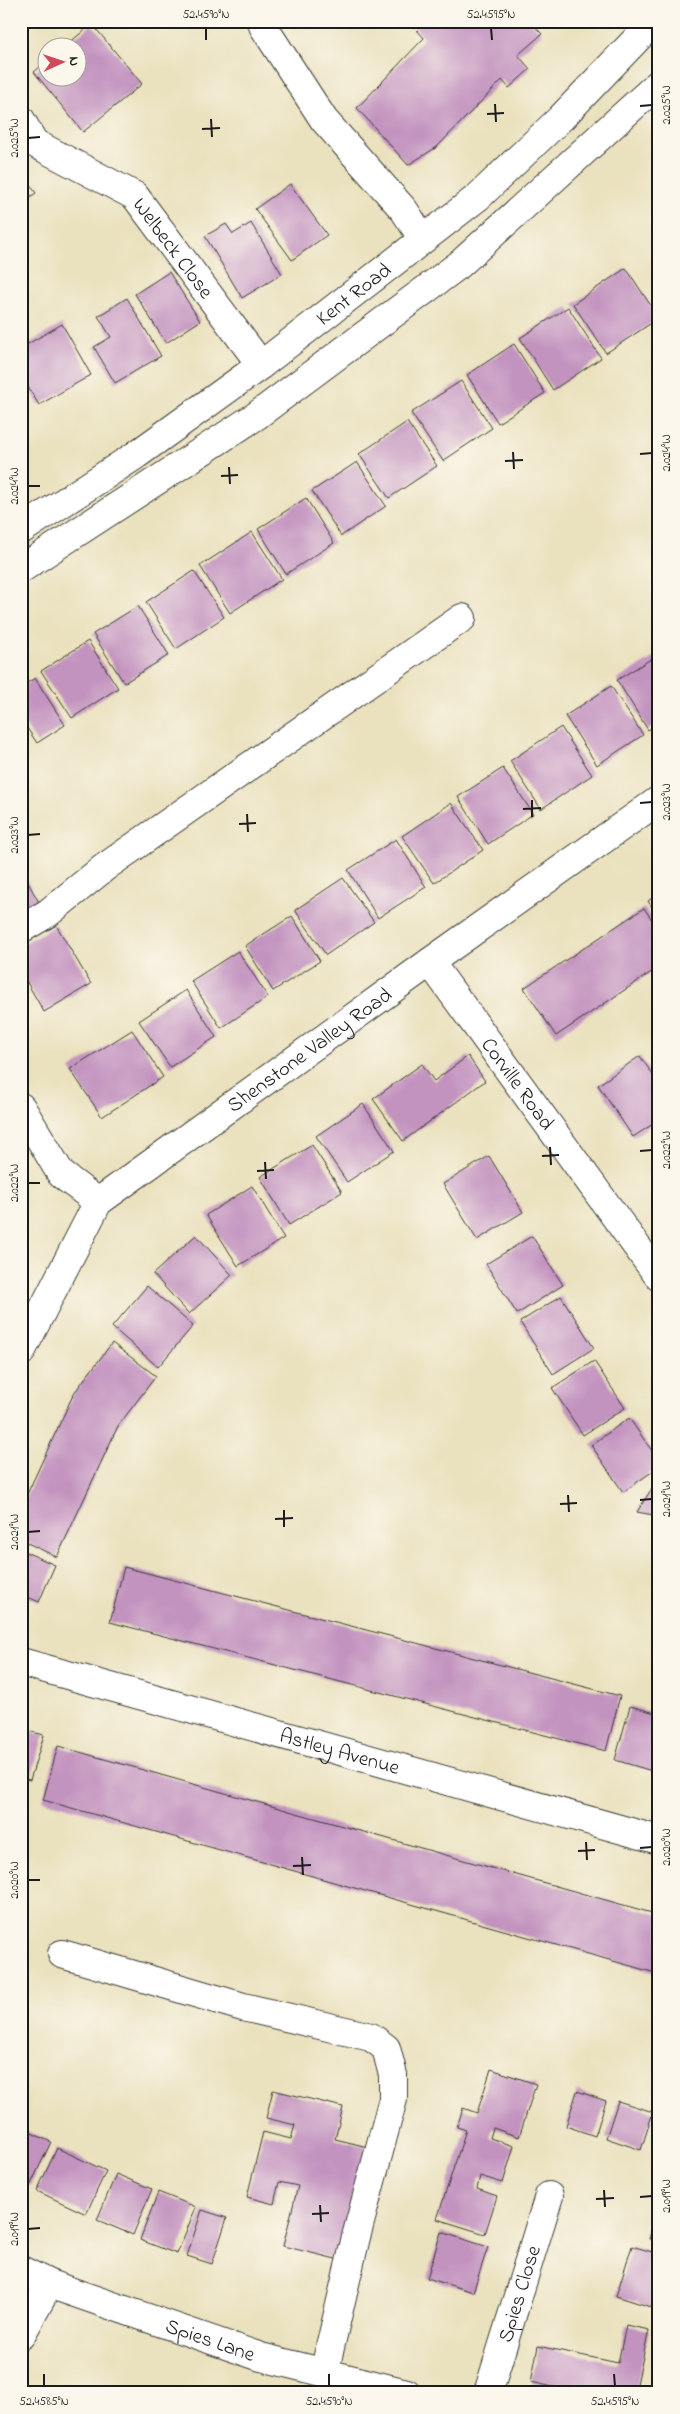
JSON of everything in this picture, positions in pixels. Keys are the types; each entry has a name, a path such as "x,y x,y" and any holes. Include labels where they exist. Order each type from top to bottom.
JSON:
{"street":[{"path":"263,21 263,26 324,120 404,210 424,239"},
{"name":"Kent Road","path":"21,530 136,455 261,365 478,197 541,138 654,21"},
{"name":"Kent Road","path":"21,568 256,416 460,264 659,84"},
{"name":"Welbeck Close","path":"21,120 34,143 135,196 261,365"},
{"path":"21,930 48,913 105,867 462,618"},
{"name":"Shenstone Valley Road","path":"21,1352 98,1202 430,962 659,800"},
{"name":"Corville Road","path":"430,962 659,1278"},
{"path":"21,1107 60,1174 98,1202"},
{"name":"Astley Avenue","path":"21,1662 659,1840"},
{"path":"62,1954 243,2007 371,2037 386,2048 393,2075 393,2100 356,2237 324,2373"},
{"name":"Spies Close","path":"488,2393 549,2196"},
{"name":"Spies Lane","path":"21,2270 49,2284 261,2357 407,2393"},
{"path":"21,2335 49,2284"}],"building":[{"path":"409,21 530,21 542,34 518,55 530,69 509,88 502,80 437,147 408,165 357,108 424,38"},
{"path":"92,24 142,84 83,132 47,88 88,88 88,38 75,38"},
{"path":"38,69 38,77 34,72"},
{"path":"21,172 36,193 21,203"},
{"path":"290,184 327,235 292,260 255,209"},
{"path":"251,223 282,274 242,298 205,236 226,224 233,234"},
{"path":"626,268 659,318 606,353 573,304"},
{"path":"169,272 200,321 166,343 135,294"},
{"path":"127,298 161,356 115,383 94,347 111,337 98,316"},
{"path":"568,307 601,358 553,390 520,338"},
{"path":"62,324 91,375 39,405 21,376 21,348"},
{"path":"514,344 545,393 498,423 467,375"},
{"path":"461,381 492,428 443,461 411,413"},
{"path":"407,422 437,466 389,498 359,454"},
{"path":"357,462 386,506 341,536 312,491"},
{"path":"306,498 334,543 286,574 258,529"},
{"path":"252,532 282,579 230,613 200,566"},
{"path":"194,571 224,617 176,649 146,602"},
{"path":"138,606 169,655 124,683 93,634"},
{"path":"88,641 118,688 72,718 41,671"},
{"path":"659,654 659,723 648,730 617,680"},
{"path":"35,678 65,725 37,743 25,725 21,727 21,687"},
{"path":"611,686 643,735 597,765 565,716"},
{"path":"561,727 592,775 541,809 510,761"},
{"path":"503,768 533,814 488,844 458,797"},
{"path":"451,803 483,850 434,883 402,836"},
{"path":"396,839 426,887 378,918 348,870"},
{"path":"21,870 45,913 21,926"},
{"path":"343,878 374,922 326,955 295,910"},
{"path":"659,893 659,918 648,901"},
{"path":"644,908 659,930 659,967 556,1036 524,988"},
{"path":"292,916 320,961 273,991 245,946"},
{"path":"56,925 91,984 44,1012 21,972 21,945"},
{"path":"238,951 268,997 221,1028 191,981"},
{"path":"186,990 216,1037 170,1067 139,1021"},
{"path":"132,1030 163,1077 102,1117 70,1069"},
{"path":"468,1056 485,1081 403,1141 373,1099 422,1064 434,1081"},
{"path":"640,1056 659,1084 659,1120 633,1137 598,1085"},
{"path":"363,1104 394,1151 347,1182 316,1136"},
{"path":"312,1145 342,1192 289,1225 260,1177"},
{"path":"489,1156 523,1212 477,1240 443,1184"},
{"path":"252,1186 284,1238 238,1266 206,1215"},
{"path":"196,1235 232,1275 189,1314 153,1274"},
{"path":"532,1236 563,1285 517,1314 486,1264"},
{"path":"147,1286 193,1326 158,1367 112,1327"},
{"path":"561,1296 594,1348 553,1374 520,1322"},
{"path":"112,1343 156,1376 118,1426 57,1557 21,1540 21,1507 74,1393"},
{"path":"594,1361 625,1408 583,1435 552,1388"},
{"path":"629,1418 659,1461 659,1467 623,1492 591,1445"},
{"path":"659,1477 659,1516 637,1512"},
{"path":"21,1550 55,1565 39,1602 21,1594"},
{"path":"124,1567 620,1696 606,1751 110,1622"},
{"path":"630,1706 659,1714 659,1773 615,1760"},
{"path":"21,1729 44,1735 30,1780 21,1778"},
{"path":"58,1746 659,1915 659,1974 43,1800"},
{"path":"491,2069 536,2084 519,2137 493,2128 490,2138 514,2146 503,2183 480,2176 477,2189 497,2196 485,2234 437,2219 466,2130 457,2127 463,2108 477,2113"},
{"path":"273,2090 343,2107 335,2139 368,2147 340,2260 283,2246 298,2186 279,2182 274,2204 247,2197 263,2132 291,2139 295,2125 266,2118"},
{"path":"577,2091 606,2101 595,2136 566,2126"},
{"path":"618,2101 653,2112 641,2150 606,2138"},
{"path":"21,2128 51,2142 30,2186 21,2182"},
{"path":"57,2148 106,2171 86,2214 37,2191"},
{"path":"116,2174 152,2189 133,2235 97,2220"},
{"path":"158,2192 196,2207 177,2254 140,2240"},
{"path":"659,2207 659,2242 649,2239"},
{"path":"202,2210 227,2218 212,2264 187,2256"},
{"path":"441,2232 488,2247 473,2292 427,2278"},
{"path":"632,2246 659,2254 659,2293 654,2308 616,2296"},
{"path":"626,2325 649,2330 635,2393 579,2393 531,2382 538,2346 618,2363"},
{"path":"656,2354 659,2354 659,2393 649,2393"}]}
